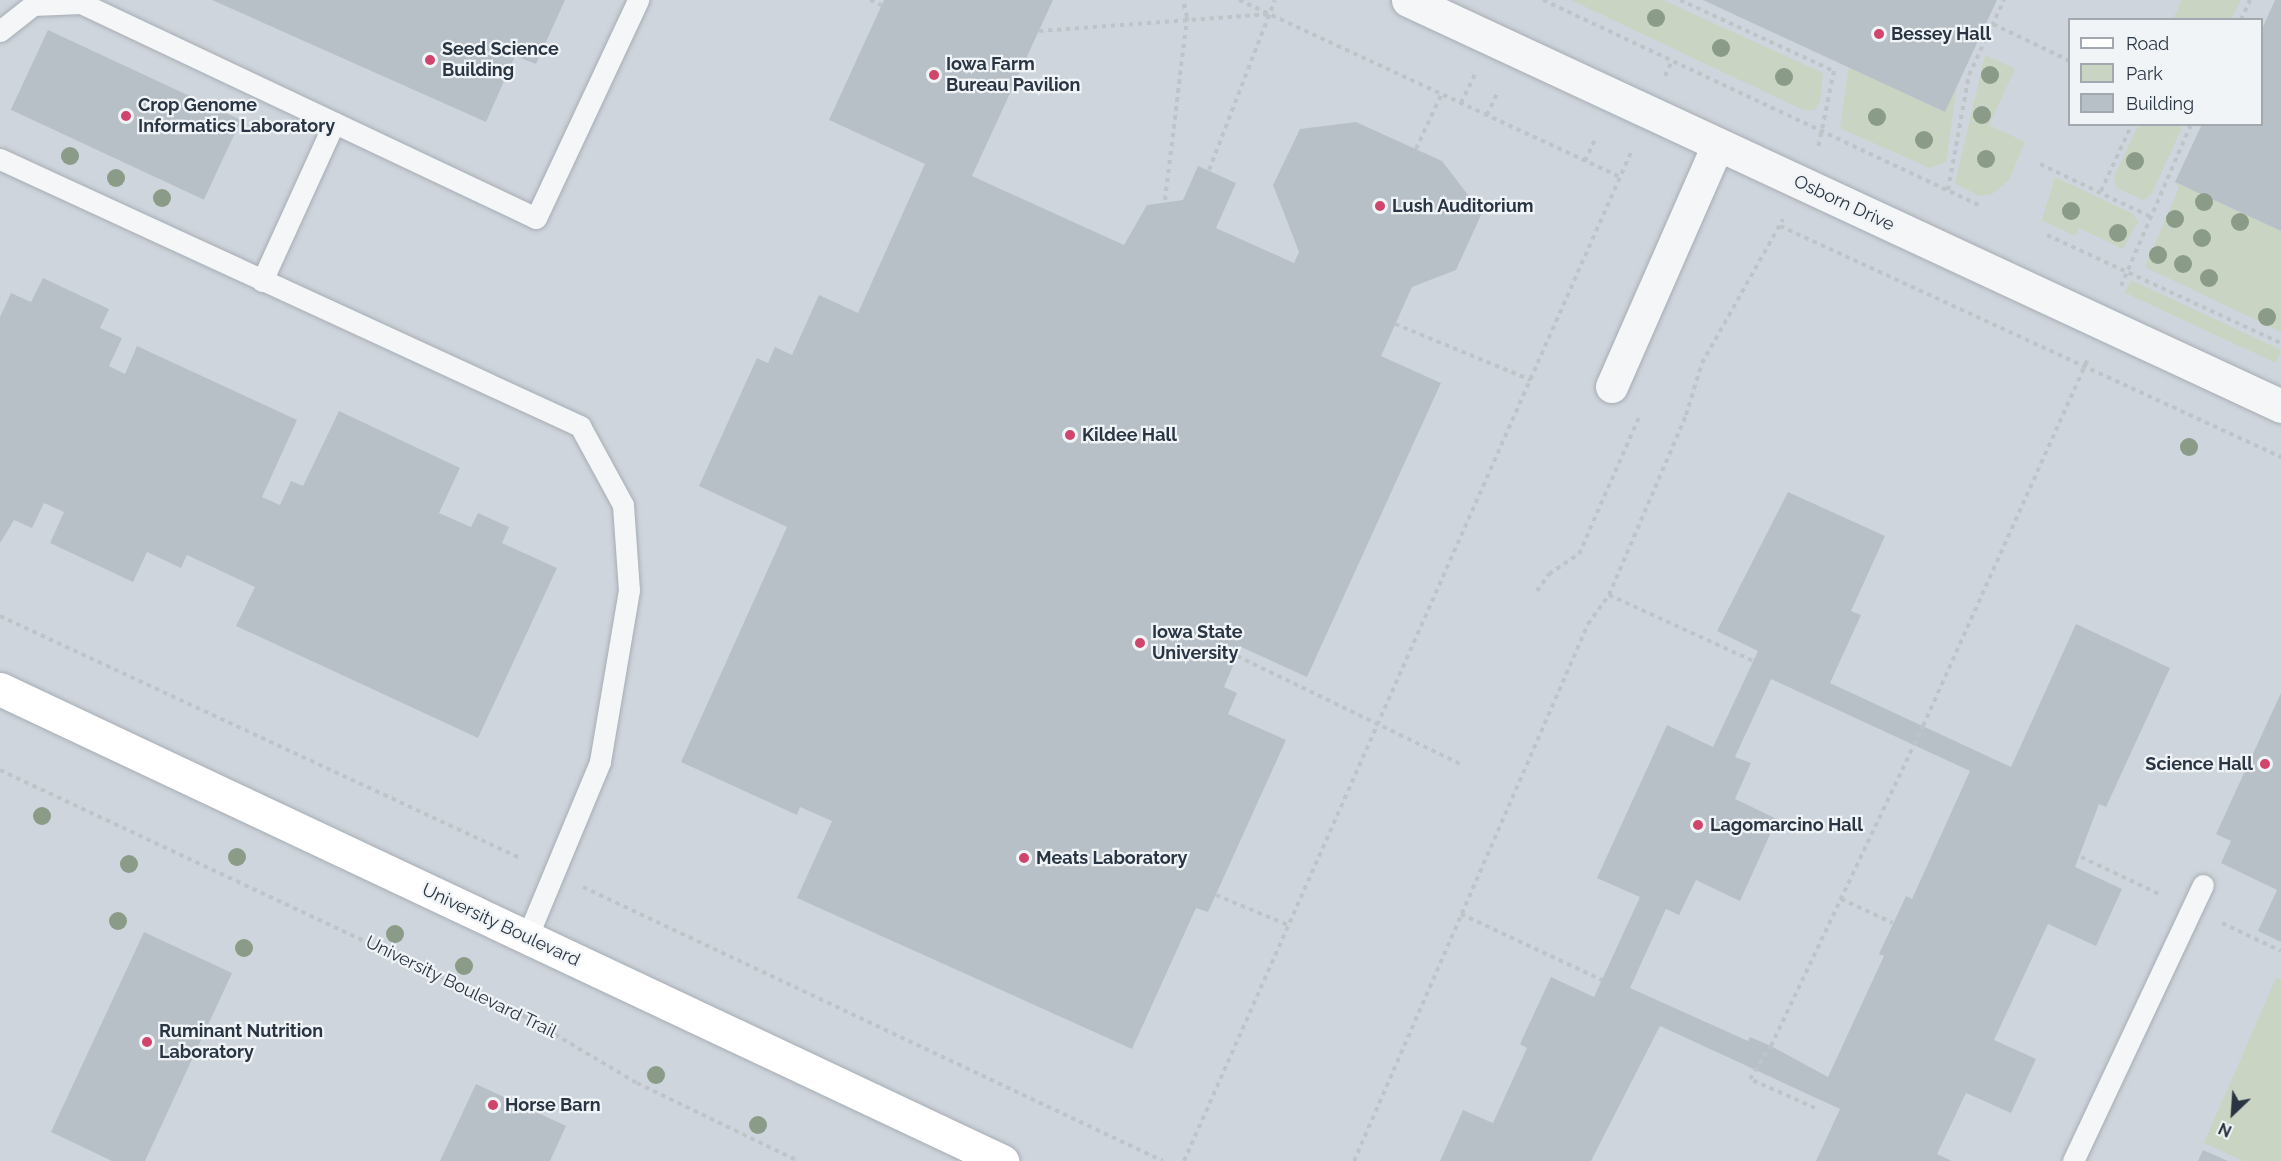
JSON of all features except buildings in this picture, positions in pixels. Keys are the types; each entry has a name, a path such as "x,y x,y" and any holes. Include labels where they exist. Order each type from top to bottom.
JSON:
{"main road":[{"name":"University Boulevard","path":"0,689 1002,1161"}],"street":[{"name":"Osborn Drive","path":"1408,0 2281,406"},
{"path":"1612,387 1718,145"}],"lane":[{"path":"0,31 33,5 81,3 536,218 638,0"},
{"path":"262,281 334,123"},
{"path":"0,159 580,426 623,505 629,590 600,762 527,937"},
{"path":"2073,1161 2203,885"}],"path":[{"path":"870,0 882,5"},
{"path":"1165,200 1187,17 1183,0"},
{"path":"1239,0 1620,177"},
{"path":"1209,170 1275,0"},
{"path":"1543,0 1980,206"},
{"path":"1680,0 1834,71 1824,133 1818,148"},
{"path":"1948,190 1968,75 2004,0"},
{"path":"2242,18 2250,0"},
{"path":"1039,31 1187,17 1269,14"},
{"path":"1993,24 2068,60"},
{"path":"1665,76 1672,61"},
{"path":"1461,103 1480,65"},
{"path":"1487,115 1498,91"},
{"path":"1416,149 1442,93"},
{"path":"2101,191 2131,126"},
{"path":"2120,289 2190,126"},
{"path":"1585,160 1596,136"},
{"path":"1184,1161 1636,141"},
{"path":"2040,164 2101,191 2151,217"},
{"path":"1354,1161 1588,624 1609,595 1686,415 1702,363 1780,226 2085,365 2281,458"},
{"path":"2047,235 2281,343"},
{"path":"1395,324 1531,380"},
{"path":"1815,1108 1750,1079 1841,899 2085,365"},
{"path":"1609,595 1753,662"},
{"path":"1237,656 1377,728 1460,764"},
{"name":"University Boulevard Trail","path":"0,770 524,1016 646,1088 798,1161"},
{"path":"1216,895 1288,925"},
{"path":"1841,899 1893,923"},
{"path":"1461,914 1602,980"}],"shaded area":[{"name":"Iowa State University","path":"0,0 2281,0 2281,1161 0,1161"}],"green space":[{"path":"1571,0 1663,0 1823,73 1820,101 1814,110 1803,110"},
{"path":"2182,0 2241,0 2232,18 2173,18"},
{"path":"1985,55 2015,69 1989,125 2025,142 2009,180 1992,194 1979,196 1955,183"},
{"path":"1849,67 1945,112 1957,87 1946,162 1930,168 1840,128"},
{"path":"2138,126 2183,126 2151,195 2143,200 2117,188 2114,177"},
{"path":"2055,177 2133,214 2138,222 2123,249 2079,228 2075,236 2042,220"},
{"path":"2175,182 2281,231 2281,332 2145,267 2179,188"},
{"path":"2131,280 2281,350 2276,363 2125,293"},
{"path":"2276,978 2281,980 2281,1161 2244,1161 2204,1143"}],"place":[{"name":"Bessey Hall","path":"1879,34"},
{"name":"Seed Science Building","path":"430,60"},
{"name":"Iowa Farm Bureau Pavilion","path":"934,75"},
{"name":"Crop Genome Informatics Laboratory","path":"126,116"},
{"name":"Lush Auditorium","path":"1380,206"},
{"name":"Kildee Hall","path":"1070,435"},
{"name":"Iowa State University","path":"1140,643"},
{"name":"Science Hall","path":"2265,764"},
{"name":"Lagomarcino Hall","path":"1698,825"},
{"name":"Meats Laboratory","path":"1024,858"},
{"name":"Ruminant Nutrition Laboratory","path":"147,1042"},
{"name":"Horse Barn","path":"493,1105"}]}
